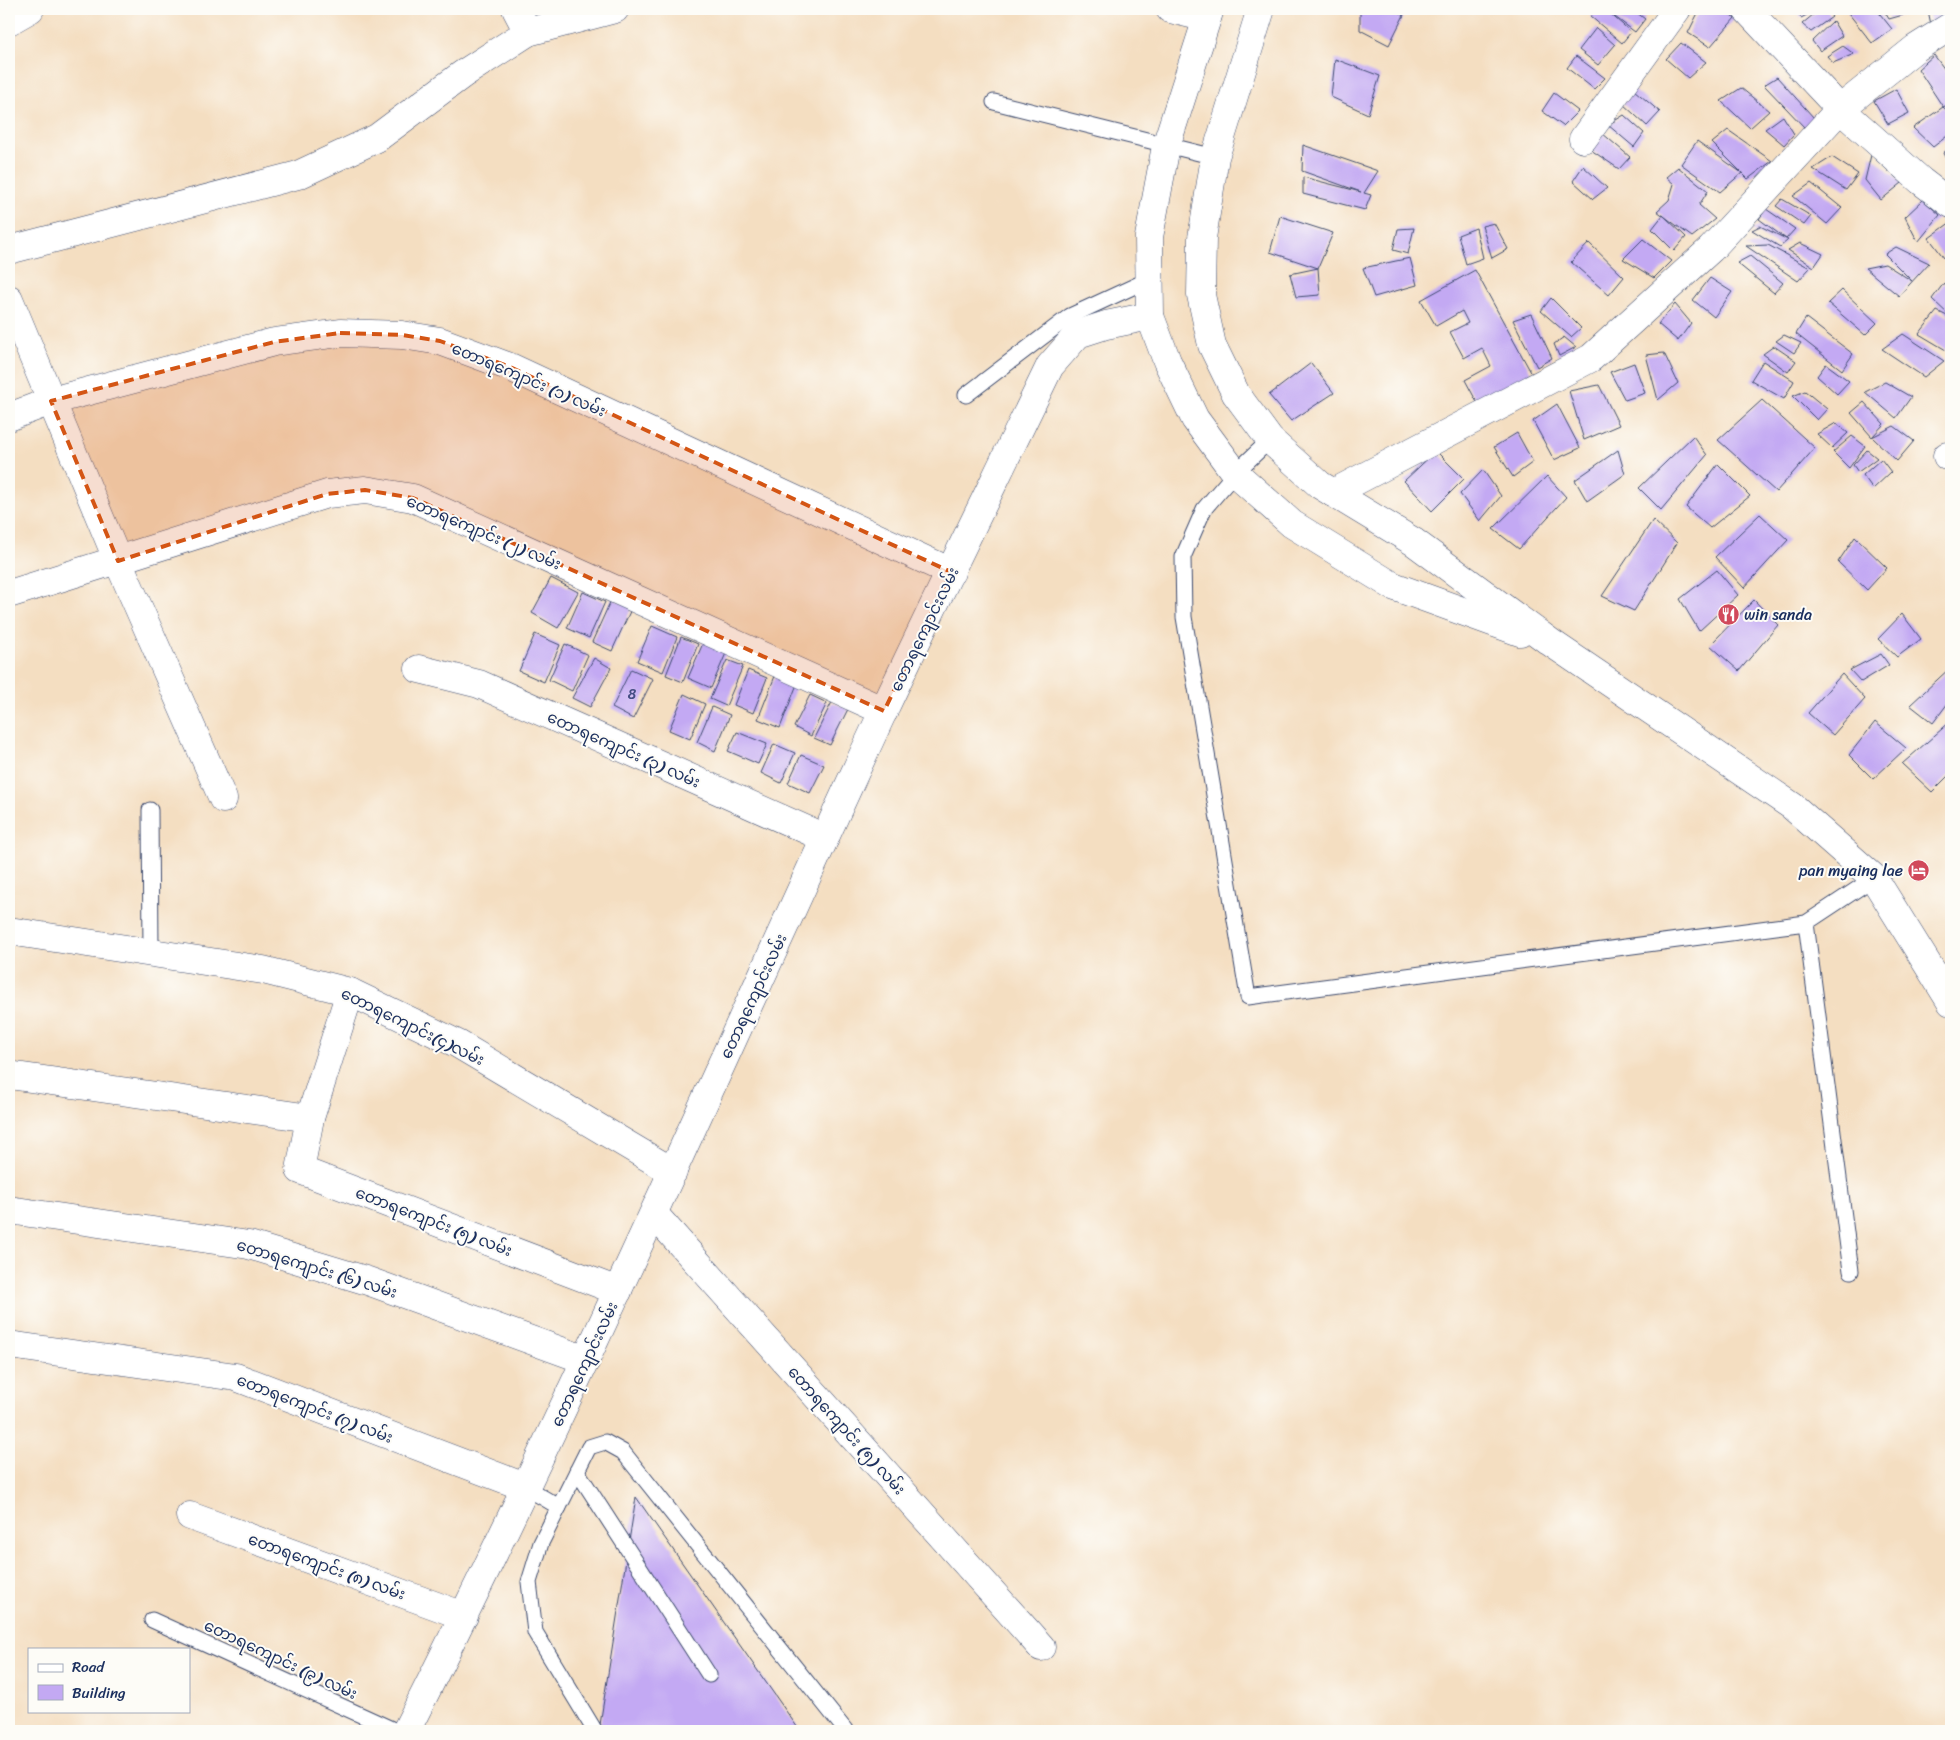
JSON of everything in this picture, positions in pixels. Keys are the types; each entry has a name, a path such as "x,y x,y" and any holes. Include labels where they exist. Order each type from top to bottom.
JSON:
{"main road":[{"path":"9,21 30,9"},
{"path":"9,250 298,175 377,138 463,74 522,20 615,9"},
{"path":"1170,9 1209,13 1166,146 1149,237 1150,316 1167,361 1195,420 1235,473 1292,524 1393,586 1550,642"},
{"path":"1261,9 1214,157 1202,238 1201,294 1212,345 1236,394 1270,440 1320,485 1414,542 1550,642 1792,806 1874,878 1951,1002"},
{"path":"1583,139 1677,9"},
{"path":"1746,9 1840,109 1921,181 1951,204"},
{"path":"1333,493 1591,358 1710,249 1840,109 1916,48 1951,26"},
{"path":"9,299 118,560 223,799"},
{"name":"တောရကျောင်းလမ်း","path":"406,1731 464,1616 586,1360 884,711 1050,366 1078,334 1106,325 1150,316"},
{"name":"တောရကျောင်း (၁) လမ်း","path":"9,417 51,401 274,342 340,333 402,335 440,341 510,367 951,572"},
{"name":"တောရကျောင်း (၂) လမ်း","path":"9,594 327,494 364,490 413,498 884,711"},
{"name":"တောရကျောင်း (၃) လမ်း","path":"420,669 479,684 825,838"},
{"name":"တောရကျောင်း(၄)လမ်း","path":"9,931 263,970 350,992 458,1044 673,1172"},
{"name":"တောရကျောင်း (၅) လမ်း","path":"350,992 310,1118 300,1170 618,1290"},
{"path":"9,1075 310,1118"},
{"name":"တောရကျောင်း (၆) လမ်း","path":"9,1210 249,1245 368,1281 586,1360"},
{"name":"တောရကျောင်း (၅) လမ်း","path":"654,1214 1041,1647"},
{"name":"တောရကျောင်း (၇) လမ်း","path":"9,1345 236,1377 525,1487"},
{"name":"တောရကျောင်း (၈) လမ်း","path":"190,1516 464,1616"}],"lane":[{"path":"994,102 1214,157"},
{"path":"966,395 1070,316 1150,279"},
{"path":"1270,440 1235,473 1204,509 1182,557 1184,617 1248,996 1806,922 1874,878"},
{"path":"150,810 151,952"},
{"path":"1806,922 1851,1271"},
{"path":"595,1731 535,1632 528,1582 541,1544 589,1447 605,1442 623,1452 846,1731"},
{"path":"577,1471 708,1675"},
{"path":"525,1487 559,1507"},
{"name":"တောရကျောင်း (၉) လမ်း","path":"152,1620 396,1731"}],"highlighted area":[{"path":"340,333 402,335 440,341 510,367 951,572 884,711 413,498 365,490 327,494 118,561 51,401 274,342"}],"building":[{"path":"1360,9 1391,9 1404,15 1389,45 1360,30"},
{"path":"1599,9 1632,9 1645,19 1635,32 1607,11 1631,32 1622,43 1590,16"},
{"path":"1700,9 1722,9 1735,18 1710,47 1688,33"},
{"path":"1796,9 1818,9 1801,18"},
{"path":"1820,9 1826,9 1832,17 1811,32 1802,24"},
{"path":"1845,9 1876,9 1892,29 1872,43"},
{"path":"1883,9 1899,9 1903,15 1889,19"},
{"path":"1942,9 1946,17 1931,25 1928,10"},
{"path":"1833,21 1842,36 1820,51 1812,41"},
{"path":"1596,28 1615,45 1598,65 1579,50"},
{"path":"1681,43 1706,62 1688,78 1666,59"},
{"path":"1843,46 1854,54 1833,63 1827,56"},
{"path":"1934,55 1951,78 1951,103 1943,107 1918,69"},
{"path":"1576,56 1605,78 1594,89 1567,68"},
{"path":"1335,59 1380,76 1368,114 1331,97"},
{"path":"1777,77 1814,118 1805,128 1764,85"},
{"path":"1741,88 1769,111 1750,128 1721,101"},
{"path":"1896,89 1909,113 1888,124 1874,101"},
{"path":"1634,90 1660,112 1647,126 1623,104"},
{"path":"1554,93 1578,111 1563,126 1542,111"},
{"path":"1943,107 1951,114 1951,133 1933,147 1913,128"},
{"path":"1624,115 1644,133 1634,147 1608,125"},
{"path":"1783,116 1794,134 1784,145 1765,129"},
{"path":"1728,130 1772,161 1748,179 1712,143"},
{"path":"1602,133 1630,157 1619,169 1591,150"},
{"path":"1697,141 1742,173 1720,192 1681,164"},
{"path":"1303,145 1378,171 1364,193 1371,195 1365,210 1303,194 1303,177 1361,192 1302,171"},
{"path":"1951,147 1951,169 1943,153"},
{"path":"1871,155 1902,183 1881,200 1865,180"},
{"path":"1832,157 1858,174 1846,190 1813,169"},
{"path":"1583,166 1607,188 1593,199 1573,181"},
{"path":"1678,167 1708,191 1699,205 1715,219 1692,237 1657,211 1669,200 1674,184 1666,177"},
{"path":"1811,183 1842,208 1827,224 1793,196"},
{"path":"1782,199 1811,216 1804,225 1776,206"},
{"path":"1923,200 1940,215 1918,242 1905,217"},
{"path":"1766,209 1795,229 1786,239 1759,219"},
{"path":"1663,215 1686,237 1674,251 1652,229"},
{"path":"1280,216 1333,233 1318,268 1270,252"},
{"path":"1951,222 1951,251 1944,258 1929,238"},
{"path":"1494,223 1508,249 1492,258 1482,226"},
{"path":"1760,226 1788,240 1780,247 1752,230"},
{"path":"1414,228 1408,254 1393,250 1398,229"},
{"path":"1476,228 1483,258 1466,264 1458,235"},
{"path":"1643,239 1671,261 1654,278 1623,259"},
{"path":"1589,243 1624,277 1609,295 1571,262"},
{"path":"1800,243 1823,254 1814,267 1788,250"},
{"path":"1768,245 1810,268 1798,281 1746,246"},
{"path":"1896,247 1929,263 1899,296 1865,268 1885,264 1912,281 1885,254"},
{"path":"1750,256 1783,283 1774,293 1737,263"},
{"path":"1410,258 1417,285 1374,297 1363,268"},
{"path":"1318,268 1320,295 1296,297 1290,274"},
{"path":"1475,270 1533,376 1479,406 1465,380 1491,366 1482,348 1464,358 1450,332 1468,323 1462,311 1436,326 1421,300"},
{"path":"1710,278 1732,292 1714,317 1693,300"},
{"path":"1944,283 1951,288 1951,317 1932,299"},
{"path":"1842,290 1877,323 1865,335 1828,303"},
{"path":"1551,298 1581,328 1571,337 1541,311"},
{"path":"1675,304 1691,323 1678,341 1658,324"},
{"path":"1937,311 1951,318 1951,353 1919,334"},
{"path":"1531,314 1552,358 1537,367 1513,320"},
{"path":"1806,318 1853,354 1842,370 1796,334"},
{"path":"1903,334 1944,361 1924,377 1882,349"},
{"path":"1784,335 1801,343 1794,353 1776,341"},
{"path":"1564,337 1576,347 1559,356 1554,344"},
{"path":"1774,346 1796,361 1788,372 1763,354"},
{"path":"1664,353 1678,383 1658,400 1646,355"},
{"path":"1763,361 1794,381 1784,399 1751,380"},
{"path":"1311,363 1334,393 1291,421 1269,395"},
{"path":"1634,363 1645,393 1625,400 1610,372"},
{"path":"1826,364 1849,381 1837,394 1817,376"},
{"path":"1885,382 1911,397 1896,418 1865,392"},
{"path":"1599,385 1619,425 1584,440 1569,391"},
{"path":"1805,391 1827,409 1817,420 1793,396"},
{"path":"1762,400 1815,448 1776,492 1718,440"},
{"path":"1864,402 1884,424 1872,437 1851,413"},
{"path":"1557,404 1580,448 1554,460 1533,421"},
{"path":"1836,423 1848,433 1832,448 1817,434"},
{"path":"1894,426 1914,441 1897,461 1872,437"},
{"path":"1517,433 1533,462 1513,477 1494,447"},
{"path":"1693,436 1707,455 1661,510 1639,488"},
{"path":"1852,436 1865,446 1849,468 1833,452"},
{"path":"1618,450 1625,474 1587,501 1575,480"},
{"path":"1867,450 1877,458 1858,472 1853,465"},
{"path":"1436,451 1464,479 1432,511 1404,481"},
{"path":"1881,459 1891,472 1873,489 1863,475"},
{"path":"1718,464 1750,496 1710,528 1686,507"},
{"path":"1483,470 1501,496 1480,521 1460,494"},
{"path":"1547,476 1566,497 1519,549 1493,529"},
{"path":"1760,514 1788,540 1744,588 1715,557"},
{"path":"1653,520 1677,543 1634,611 1602,596"},
{"path":"1855,537 1887,568 1867,590 1838,562"},
{"path":"1717,570 1738,595 1699,631 1680,599"},
{"path":"551,578 578,592 558,628 532,613"},
{"path":"583,592 605,602 589,638 567,628"},
{"path":"612,598 632,607 612,651 592,642"},
{"path":"1754,600 1778,625 1739,671 1710,645"},
{"path":"1902,614 1921,639 1897,657 1878,639"},
{"path":"652,626 677,637 663,672 637,661"},
{"path":"535,634 560,645 544,682 519,671"},
{"path":"681,637 698,644 683,682 666,675"},
{"path":"704,641 727,651 711,688 688,678"},
{"path":"565,644 588,655 572,691 549,680"},
{"path":"1881,654 1889,665 1861,682 1850,670"},
{"path":"594,658 611,668 590,707 572,698"},
{"path":"727,660 743,666 726,706 710,699"},
{"path":"1951,667 1951,699 1933,723 1910,705"},
{"path":"631,669 653,679 633,719 612,708"},
{"path":"748,670 767,678 753,713 734,705"},
{"path":"777,671 799,679 780,728 758,719"},
{"path":"1842,674 1865,699 1833,735 1808,713"},
{"path":"684,694 705,704 690,739 669,730"},
{"path":"810,695 827,703 811,736 794,727"},
{"path":"832,702 848,709 830,745 814,738"},
{"path":"712,707 730,715 715,751 697,742"},
{"path":"1951,721 1951,773 1932,792 1902,764"},
{"path":"1875,722 1906,748 1873,779 1849,755"},
{"path":"737,732 767,744 758,764 728,751"},
{"path":"774,744 795,753 781,783 761,773"},
{"path":"801,755 824,765 810,793 788,783"},
{"path":"636,1497 800,1731 599,1731"}],"place":[{"name":"win sanda","path":"1728,614"},
{"name":"pan myaing lae","path":"1919,870"}]}
